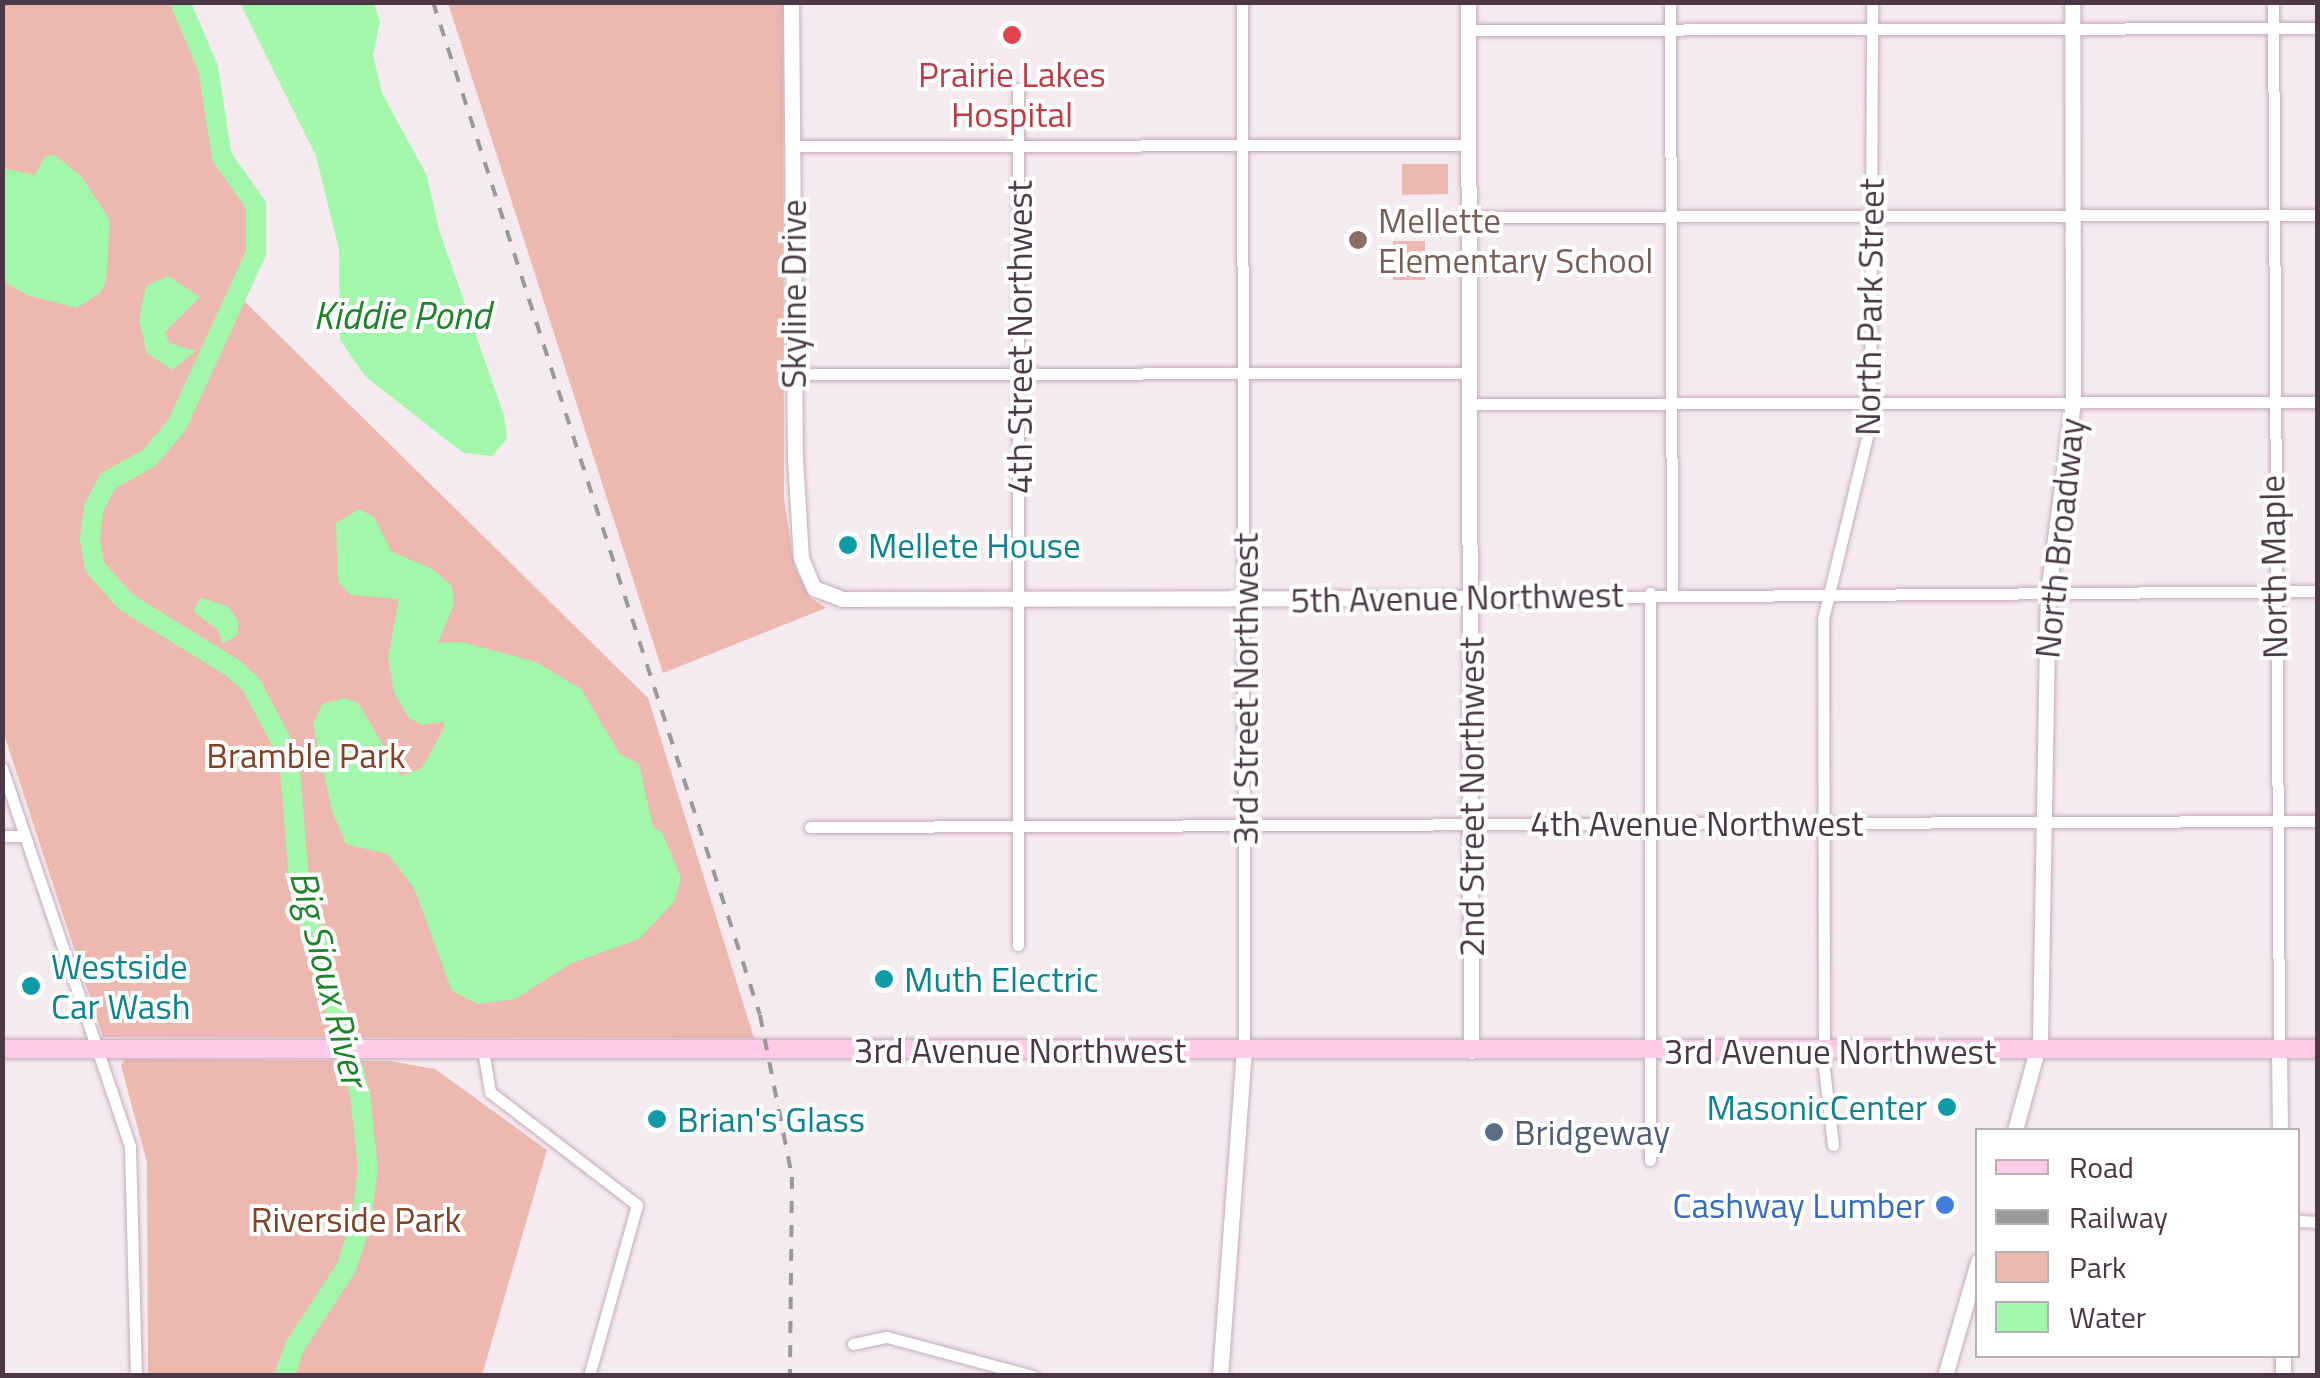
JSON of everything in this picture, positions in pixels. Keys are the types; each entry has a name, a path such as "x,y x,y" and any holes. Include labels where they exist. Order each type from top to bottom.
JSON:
{"main road":[{"name":"3rd Avenue Northwest","path":"2,1049 2318,1050"}],"street":[{"name":"Skyline Drive","path":"791,2 797,524 811,584"},
{"name":"3rd Street Northwest","path":"1220,1376 1244,1051 1246,372 1242,2"},
{"name":"2nd Street Northwest","path":"1468,2 1471,1051"},
{"path":"1670,2 1672,593"},
{"name":"North Park Street","path":"1833,1145 1824,1050 1822,620 1853,512 1871,404 1872,2"},
{"name":"North Broadway","path":"2016,1128 2038,1050 2048,592 2073,403 2072,2"},
{"name":"North Maple","path":"2273,2 2273,591 2280,1128"},
{"path":"1468,30 2318,28"},
{"name":"4th Street Northwest","path":"1018,89 1018,945"},
{"path":"792,146 1470,145"},
{"path":"1470,217 2318,215"},
{"path":"793,374 1470,372"},
{"path":"1470,404 2318,402"},
{"name":"5th Avenue Northwest","path":"811,584 842,599 1245,601 1650,593 2318,591"},
{"path":"1650,593 1650,1160"},
{"path":"2,768 126,1132 134,1181 136,1376"},
{"name":"4th Avenue Northwest","path":"810,827 2318,821"},
{"path":"2,836 24,836"},
{"path":"483,1050 490,1092 636,1205 589,1376"},
{"path":"1946,1376 1975,1273"},
{"path":"853,1344 888,1337 1033,1376"}],"green space":[{"name":"Bramble Park","path":"2,3 180,3 208,68 222,157 259,217 256,253 240,297 648,698 754,1038 103,1037 3,731"},
{"path":"448,3 783,3 784,498 794,566 810,597 826,608 663,673"},
{"path":"1402,164 1448,164 1448,194 1402,195"},
{"path":"1393,241 1425,241 1425,280 1393,280"},
{"name":"Riverside Park","path":"126,1059 389,1061 435,1069 547,1150 482,1375 148,1373 147,1163 121,1065"}],"water":[{"name":"Kiddie Pond","path":"240,3 374,3 380,22 373,55 382,93 426,174 440,233 504,415 507,439 492,456 464,453 449,442 365,376 340,340 339,250 316,156"},
{"path":"55,155 81,176 110,220 106,281 101,292 77,308 27,295 3,281 3,168 35,175 45,156"},
{"path":"168,276 200,297 165,332 169,343 196,351 172,370 147,353 139,320 146,286"},
{"path":"359,509 374,517 392,552 431,568 452,586 454,604 438,643 462,642 536,662 581,689 620,754 639,764 653,827 662,832 681,878 674,902 639,939 572,963 515,999 478,1004 452,991 414,888 388,854 346,844 332,811 313,724 322,704 345,698 359,704 401,776 422,768 444,728 444,722 422,725 409,718 394,693 388,657 399,599 351,595 338,582 336,523"},
{"path":"201,598 229,607 239,623 237,635 223,644 218,630 193,611"}],"waterway":[{"name":"Big Sioux River","path":"180,2 208,68 222,157 256,205 256,253 177,425 149,458 108,481 94,507 90,540 95,567 126,602 233,668 252,686 289,756 299,881 360,1094 368,1169 360,1227 346,1268 295,1346 284,1376"}],"railway":[{"path":"433,2 760,1015 792,1177 790,1376"}],"place":[{"name":"Prairie Lakes Hospital","path":"1012,35"},
{"name":"Mellette Elementary School","path":"1358,240"},
{"name":"Mellete House","path":"848,545"},
{"name":"Muth Electric","path":"884,979"},
{"name":"Westside Car Wash","path":"31,986"},
{"name":"MasonicCenter","path":"1947,1107"},
{"name":"Brian's Glass","path":"657,1119"},
{"name":"Bridgeway","path":"1494,1132"},
{"name":"Cashway Lumber","path":"1945,1205"}]}
